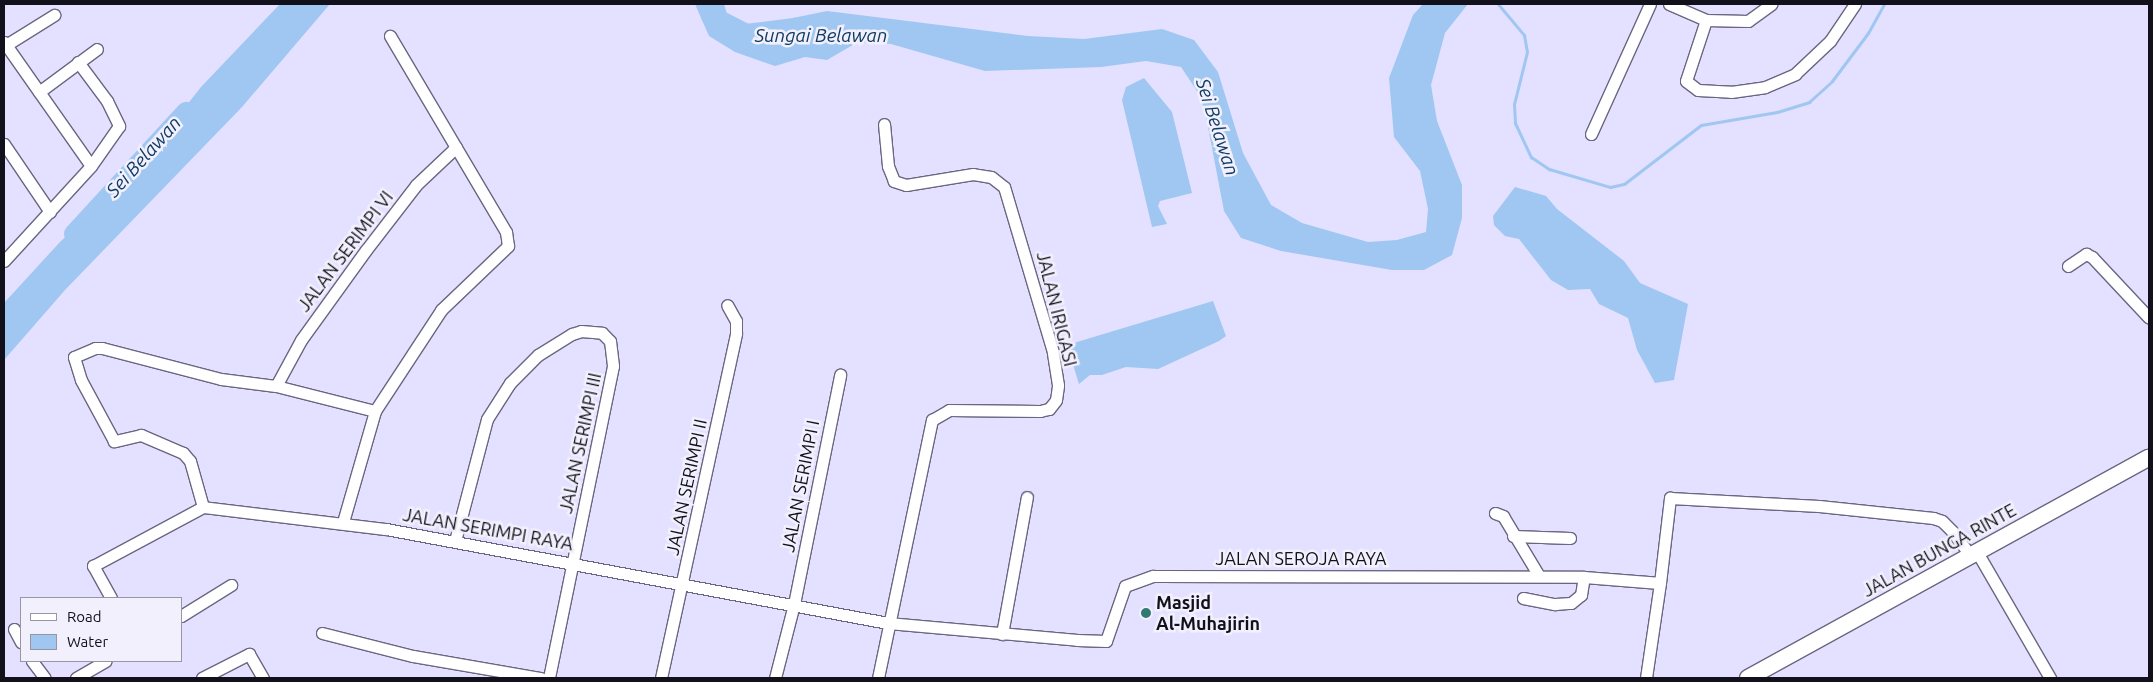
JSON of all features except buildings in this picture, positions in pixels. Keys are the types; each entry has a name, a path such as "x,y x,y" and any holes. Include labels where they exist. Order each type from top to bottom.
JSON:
{"street":[{"path":"1592,134 1650,4"},
{"path":"1669,4 1706,20 1748,21 1771,4"},
{"path":"1706,20 1686,81 1698,90 1731,92 1765,87 1795,74 1830,42 1855,4"},
{"path":"54,15 5,44 91,166"},
{"path":"343,522 375,411 441,310 508,246 506,232 390,36"},
{"path":"38,92 97,49"},
{"path":"6,254 50,212 91,166 119,126 107,101 78,62"},
{"name":"JALAN IRIGASI","path":"878,678 932,420 939,413 949,410 1040,411 1049,409 1056,400 1058,385 1053,352 1004,187 992,177 973,174 906,186 894,181 888,166 884,124"},
{"path":"4,144 50,212"},
{"name":"JALAN SERIMPI VI","path":"276,386 301,340 351,270 416,185 456,146"},
{"path":"2068,266 2086,254 2092,257 2149,318"},
{"name":"JALAN SERIMPI II","path":"661,678 684,583 736,332 736,321 727,305"},
{"name":"JALAN SERIMPI III","path":"454,541 487,419 510,383 538,355 572,334 581,331 602,333 610,341 613,366 549,678"},
{"path":"110,597 93,566 203,507 190,461 183,453 141,435 114,441 89,396 73,358 90,349 102,348 221,379 276,386 375,411"},
{"name":"JALAN SERIMPI I","path":"774,678 794,604 840,375"},
{"name":"JALAN BUNGA RINTE","path":"1748,678 2149,458"},
{"path":"1002,634 1027,497"},
{"path":"1646,678 1670,498 1819,506 1933,518 1942,521 1974,554 2050,678"},
{"name":"JALAN SERIMPI RAYA","path":"203,507 343,522 573,562 888,623"},
{"path":"1495,513 1503,516 1513,536 1539,576"},
{"path":"1513,536 1570,538"},
{"name":"JALAN SEROJA RAYA","path":"888,623 1002,634 1106,641 1125,586 1153,576 1584,576 1660,583"},
{"path":"1523,598 1555,604 1571,603 1581,595 1584,576"},
{"path":"182,615 231,585"},
{"path":"14,629 20,640"},
{"path":"322,633 413,656 541,678"},
{"path":"202,678 249,654 263,678"},
{"path":"33,662 45,678"},
{"path":"76,678 104,662"}],"water":[{"path":"280,4 330,4 242,107 65,290 4,360 4,303 60,242 130,177 201,87"},
{"name":"Sungai Belawan","path":"695,4 724,4 727,14 747,33 778,33 793,18 827,11 1028,36 1084,39 1162,29 1194,40 1218,72 1243,153 1271,205 1302,223 1368,242 1397,240 1426,232 1428,209 1420,171 1394,137 1389,78 1413,15 1423,4 1468,4 1445,33 1431,85 1437,121 1462,185 1462,218 1452,255 1424,270 1392,270 1281,251 1241,238 1224,211 1205,111 1199,94 1181,67 1146,61 1101,67 985,71 891,44 858,42 827,60 805,57 775,66 735,52 709,36"},
{"path":"1144,78 1172,112 1192,193 1160,201 1158,206 1167,224 1152,227 1122,100 1126,87"},
{"path":"1515,187 1546,196 1557,209 1624,261 1640,283 1688,304 1674,380 1655,383 1637,350 1628,318 1599,304 1590,289 1568,290 1551,280 1519,239 1505,236 1494,225 1493,216"},
{"path":"1213,301 1226,336 1219,341 1158,369 1126,367 1102,375 1090,375 1079,384 1067,345"}],"waterway":[{"name":"Sei Belawan","path":"708,4 711,16 746,34 809,26"},
{"path":"1498,4 1524,35 1527,52 1514,104 1515,123 1531,157 1549,169 1610,187 1624,184 1701,125 1777,112 1809,102 1832,81 1868,33 1884,4"},
{"name":"Sei Belawan","path":"74,234 186,112"}],"place":[{"name":"Masjid Al-Muhajirin","path":"1146,613"}]}
